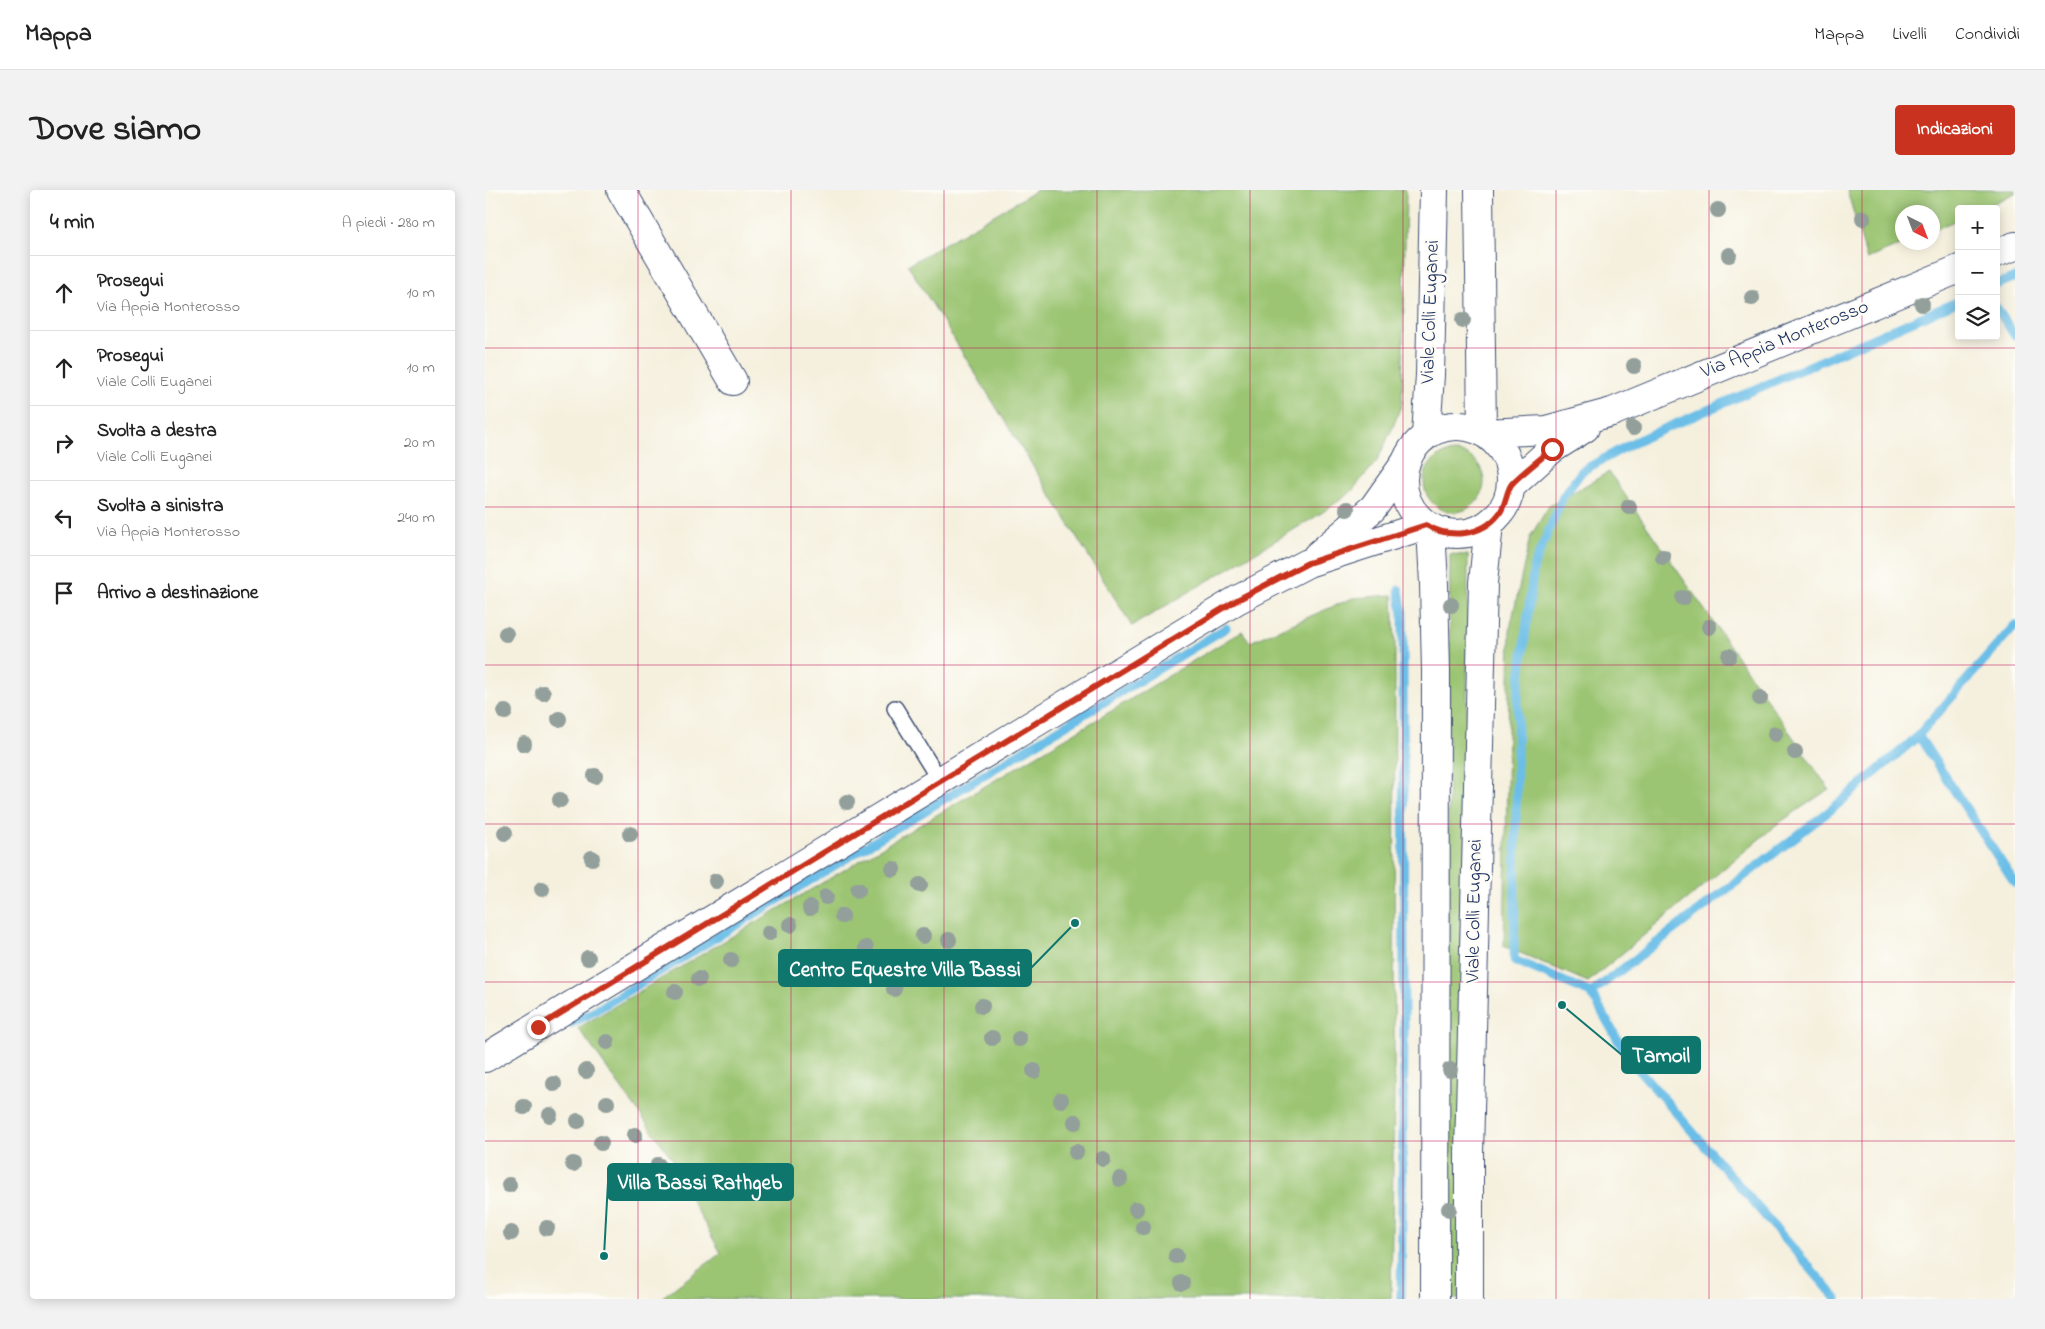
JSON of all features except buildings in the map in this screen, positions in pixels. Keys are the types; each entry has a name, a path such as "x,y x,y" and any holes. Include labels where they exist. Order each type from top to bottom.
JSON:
{"main road":[{"path":"621,190 733,381"},
{"name":"Viale Colli Euganei","path":"1426,435 1430,375 1434,190"},
{"path":"1479,190 1483,432"},
{"path":"2000,252 2015,246"},
{"name":"Via Appia Monterosso","path":"1483,432 1546,430 1612,412 1955,271"},
{"name":"Via Appia Monterosso","path":"1511,486 1552,449 1612,412"},
{"path":"1308,563 1373,508 1405,463 1413,447 1426,435 1439,428 1453,425 1468,426 1483,432 1497,443 1506,456 1511,470 1511,486 1507,500 1499,514 1489,524 1475,531 1460,534 1445,533 1428,526 1413,513 1405,498 1402,480 1405,463"},
{"name":"Viale Colli Euganei","path":"1469,1299 1469,1153 1483,583 1489,524"},
{"path":"485,1058 1237,600 1308,563 1428,526"},
{"name":"Viale Colli Euganei","path":"1428,526 1434,584 1435,671 1435,1299"}],"lane":[{"path":"895,708 940,781"}],"green space":[{"path":"1037,190 1406,190 1402,403 1377,461 1350,493 1320,514 1132,626 908,265"},
{"path":"1847,190 2015,190 2015,193 1990,205 1955,205 1955,221 1940,227 1940,205 1895,205 1895,247 1867,259"},
{"path":"1454,452 1471,457 1479,465 1484,482 1479,499 1471,507 1454,512 1437,507 1429,499 1424,482 1429,465 1437,457"},
{"path":"1609,472 1829,789 1776,825 1588,982 1504,946 1510,629 1530,537 1549,506"},
{"path":"1450,554 1468,555 1463,1299 1445,1299"},
{"path":"1393,595 1395,642 1394,1097 1391,1299 660,1299 721,1253 692,1201 676,1164 578,1028 1113,710 1242,631 1250,642 1353,598"}],"waterway":[{"path":"2000,283 2015,277"},
{"path":"1955,303 1634,442 1582,471 1563,497 1534,565 1518,694 1514,960 1591,993 1832,809 1915,739 2015,625"},
{"path":"2000,313 2015,336"},
{"path":"1399,590 1403,614 1404,1037 1401,1299"},
{"path":"572,1023 1226,628"},
{"path":"1918,735 2015,883"},
{"path":"1591,993 1627,1056 1837,1299"}],"place":[{"name":"Centro Equestre Villa Bassi","path":"1075,923"},
{"name":"Tamoil","path":"1562,1005"},
{"name":"Villa Bassi Rathgeb","path":"604,1256"}],"route":[{"path":"538,1027 1237,600 1308,563 1426,525 1445,533 1460,534 1475,531 1489,524 1499,514 1507,500 1511,486 1552,449"}]}
